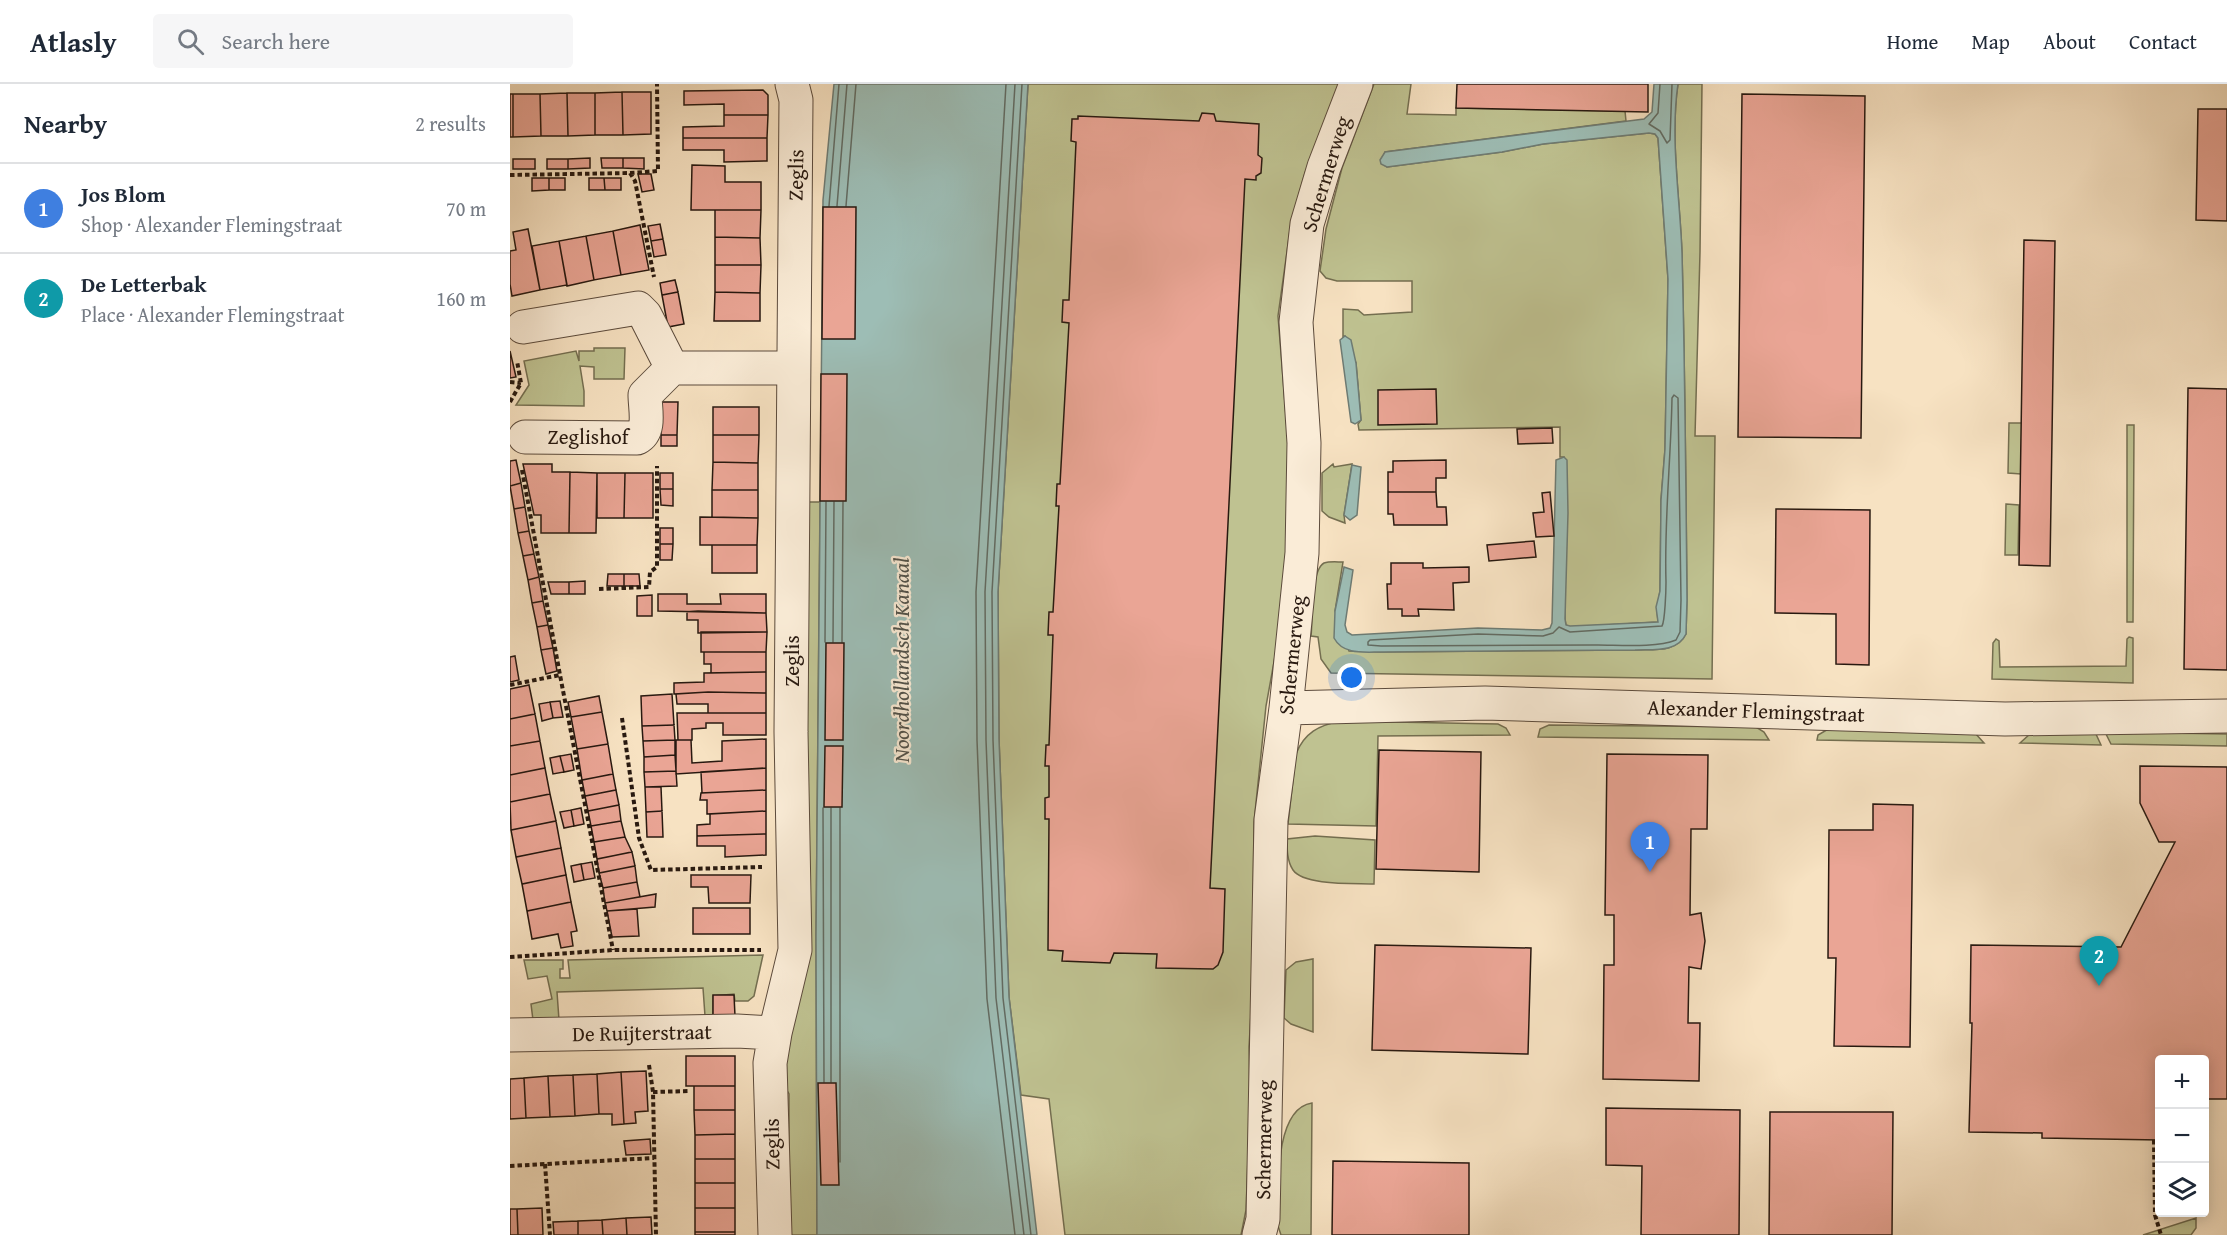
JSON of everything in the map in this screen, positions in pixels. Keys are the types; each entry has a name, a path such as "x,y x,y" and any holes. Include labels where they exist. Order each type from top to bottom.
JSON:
{"street":[{"name":"Zeglis","path":"775,1235 771,1063 775,1033 795,950 791,732 796,100 792,84"},
{"name":"Schermerweg","path":"1259,1235 1263,1220 1271,820 1286,708 1302,553 1304,443 1296,322 1307,224 1324,167 1356,84"},
{"path":"519,341 638,308 645,315 672,368 794,368"},
{"name":"Zeglishof","path":"523,449 637,438 643,435 646,429 645,395 672,368"},
{"name":"Alexander Flemingstraat","path":"1286,708 1485,703 2005,718 2227,716"},
{"name":"De Ruijterstraat","path":"510,1035 737,1031 775,1033"}],"path":[{"path":"510,175 658,171 657,84"},
{"path":"630,173 635,181 655,285 638,308"},
{"path":"510,402 521,383 519,341"},
{"path":"510,382 521,383"},
{"path":"599,589 650,588 650,572 657,567 657,449 643,435"},
{"path":"523,449 560,675 613,950"},
{"path":"510,685 560,675"},
{"path":"622,718 639,838 651,870 794,867"},
{"path":"510,957 613,950 795,950"},
{"path":"648,1063 652,1092 656,1235"},
{"path":"652,1092 690,1091"},
{"path":"2154,1140 2155,1215 2161,1235"},
{"path":"510,1166 654,1158"},
{"path":"545,1164 550,1235"}],"green space":[{"path":"1028,84 1339,84 1305,173 1291,223 1278,316 1288,441 1288,568 1266,706 1254,822 1252,996 1249,1047 1250,1106 1246,1210 1241,1235 1065,1235 1049,1099 1021,1095 1009,997 999,739 998,592"},
{"path":"1374,84 1411,84 1407,114 1456,115 1456,108 1625,111 1626,121 1385,152 1381,163 1387,167 1502,152 1543,144 1649,133 1655,134 1658,138 1668,279 1665,449 1661,500 1658,622 1570,627 1566,625 1564,457 1560,457 1560,427 1359,430 1358,424 1361,420 1356,363 1345,336 1343,337 1343,309 1358,310 1364,315 1412,312 1412,281 1337,281 1326,278 1320,271 1326,229 1342,168"},
{"path":"1678,84 1702,84 1695,436 1715,436 1712,679 1331,673 1321,659 1318,637 1311,636 1316,576 1324,563 1329,562 1343,562 1335,611 1349,651 1657,650 1677,644 1686,634 1683,296 1675,147"},
{"path":"594,348 625,348 624,379 594,379 594,367 580,366 584,406 516,405 529,385 524,361 576,351 579,361 579,351 594,351"},
{"path":"2009,423 2022,423 2021,474 2008,473"},
{"path":"2127,425 2134,425 2133,622 2127,622"},
{"path":"1333,464 1334,467 1352,464 1344,515 1345,523 1329,517 1322,511 1322,473"},
{"path":"801,502 820,502 816,937 817,1235 783,1235 789,1180 789,1094 783,1092"},
{"path":"2006,504 2019,505 2018,555 2005,555"},
{"path":"2129,637 2133,638 2133,683 1992,679 1993,643 1996,639 1999,641 2000,667 2126,666"},
{"path":"1341,721 1498,724 1506,728 1510,735 1378,736 1376,826 1288,824 1296,754 1299,747 1313,731"},
{"path":"1549,725 1756,727 1764,732 1769,740 1538,737 1540,729"},
{"path":"1830,728 1975,733 1984,743 1817,740 1818,735"},
{"path":"2095,732 2101,745 2020,743 2030,734"},
{"path":"2105,732 2227,734 2227,746 2111,744"},
{"path":"1315,836 1375,840 1374,884 1319,881 1299,875 1290,863 1287,839"},
{"path":"763,955 754,996 748,1001 735,1001 734,994 713,996 713,1016 705,1016 703,988 557,992 559,1020 533,1020 531,1004 552,999 547,976 528,979 524,960 563,960 560,978 570,978 568,960"},
{"path":"1313,959 1313,1032 1291,1024 1284,1018 1286,970 1296,962"},
{"path":"1312,1103 1311,1235 1281,1235 1278,1226 1279,1175 1284,1137 1290,1121 1299,1109"},
{"path":"2196,1218 2196,1228 2191,1235 2143,1235"}],"water":[{"name":"Noordhollandsch Kanaal","path":"834,84 1028,84 998,592 999,739 1009,997 1037,1235 817,1235 816,937 823,200"},
{"path":"1654,84 1678,84 1675,147 1683,296 1686,634 1677,644 1657,650 1368,652 1348,650 1334,638 1335,611 1344,567 1353,570 1345,625 1347,632 1352,635 1478,628 1542,630 1550,628 1552,623 1556,460 1564,457 1567,460 1568,513 1566,625 1658,622 1656,607 1660,591 1668,279 1658,138 1655,134 1649,133 1543,144 1502,152 1387,167 1381,164 1380,160 1385,152 1644,119 1652,112"},
{"path":"1345,336 1351,340 1356,363 1361,420 1355,424 1351,422 1340,340"},
{"path":"1352,465 1361,467 1357,515 1350,520 1344,515"}],"building":[{"path":"1457,84 1648,84 1648,112 1456,108"},
{"path":"763,90 768,95 768,115 724,115 724,104 684,105 684,91"},
{"path":"622,92 651,92 651,134 623,135"},
{"path":"622,92 623,135 595,135 595,93"},
{"path":"567,93 568,136 541,136 540,94"},
{"path":"567,93 595,93 595,135 568,136"},
{"path":"510,94 513,94 513,137 510,137"},
{"path":"513,94 540,94 541,136 513,137"},
{"path":"1742,94 1865,96 1861,438 1738,437"},
{"path":"2198,109 2227,109 2227,221 2196,220"},
{"path":"1202,113 1214,114 1216,121 1259,124 1258,155 1262,158 1261,173 1256,176 1256,180 1245,179 1210,888 1225,889 1223,952 1218,965 1213,969 1156,968 1157,954 1114,953 1110,963 1062,961 1063,951 1048,950 1049,819 1045,819 1045,798 1049,797 1049,766 1045,766 1046,745 1049,745 1053,635 1048,635 1049,612 1053,612 1059,506 1056,506 1057,484 1060,484 1069,323 1062,322 1063,300 1069,300 1076,142 1071,141 1072,119 1078,119 1078,116 1199,121"},
{"path":"724,115 768,115 767,138 683,138 683,127 724,126"},
{"path":"683,138 767,138 767,161 724,162 724,150 683,150"},
{"path":"590,158 590,168 568,169 568,159"},
{"path":"601,158 623,158 623,168 602,168"},
{"path":"623,158 644,158 644,169 623,168"},
{"path":"513,159 535,159 535,169 513,169"},
{"path":"547,159 568,159 568,169 547,169"},
{"path":"692,165 725,166 725,182 761,182 761,210 691,210"},
{"path":"638,174 651,174 654,190 642,192"},
{"path":"532,178 549,178 549,190 532,191"},
{"path":"549,178 565,178 565,190 549,190"},
{"path":"589,178 604,178 605,190 589,190"},
{"path":"604,178 621,178 621,190 605,190"},
{"path":"823,207 856,207 855,339 822,339"},
{"path":"715,210 761,210 760,238 715,237"},
{"path":"660,224 663,239 651,241 648,226"},
{"path":"640,225 649,270 621,275 613,231"},
{"path":"528,229 540,290 512,296 510,251 516,250 513,232"},
{"path":"613,231 621,275 594,280 586,236"},
{"path":"586,236 594,280 567,286 559,241"},
{"path":"715,237 760,238 761,265 715,265"},
{"path":"663,239 666,255 654,257 651,241"},
{"path":"2024,240 2055,241 2050,566 2019,565"},
{"path":"559,241 567,285 540,290 532,246"},
{"path":"715,265 761,265 760,293 715,292"},
{"path":"675,280 678,292 662,295 660,283"},
{"path":"678,292 684,324 668,327 662,295"},
{"path":"715,292 760,293 760,321 714,321"},
{"path":"510,351 516,377 510,378"},
{"path":"821,374 847,374 846,501 820,501"},
{"path":"2188,388 2227,389 2227,670 2184,669"},
{"path":"1436,389 1437,424 1378,425 1378,390"},
{"path":"661,402 678,402 677,435 661,435"},
{"path":"713,407 759,407 759,435 713,435"},
{"path":"1552,428 1553,443 1518,444 1517,429"},
{"path":"661,435 677,435 677,446 661,446"},
{"path":"713,435 759,435 758,463 713,462"},
{"path":"516,460 521,483 510,486 510,461"},
{"path":"1446,460 1446,478 1436,478 1436,492 1388,492 1388,472 1393,472 1393,461"},
{"path":"713,462 758,463 758,490 712,490"},
{"path":"523,464 552,464 552,472 570,472 569,533 541,533 541,515 534,515"},
{"path":"570,472 597,473 596,533 569,533"},
{"path":"597,473 625,473 624,518 597,518"},
{"path":"625,473 653,473 653,518 624,518"},
{"path":"660,473 673,473 673,489 660,489"},
{"path":"521,483 525,507 514,509 510,486"},
{"path":"660,489 673,489 673,506 661,505"},
{"path":"712,490 758,490 758,518 712,517"},
{"path":"1388,492 1436,492 1437,507 1446,507 1447,525 1394,525 1393,514 1388,514"},
{"path":"1550,492 1554,536 1536,537 1533,513 1544,512 1542,493"},
{"path":"525,507 529,531 518,533 514,509"},
{"path":"1776,509 1870,510 1869,665 1836,664 1836,614 1775,613"},
{"path":"700,517 758,518 757,545 700,545"},
{"path":"660,528 673,528 673,544 660,544"},
{"path":"529,531 534,554 523,556 518,533"},
{"path":"1534,541 1536,557 1489,561 1487,545"},
{"path":"660,544 673,544 672,560 660,560"},
{"path":"712,545 757,545 757,573 712,573"},
{"path":"534,554 539,577 528,580 523,556"},
{"path":"1391,563 1423,563 1423,568 1469,567 1469,582 1453,583 1454,610 1418,609 1419,616 1402,616 1402,609 1388,609 1387,584 1391,584"},
{"path":"608,574 624,574 624,586 607,586"},
{"path":"624,574 639,574 640,586 624,586"},
{"path":"539,577 543,601 532,603 528,580"},
{"path":"585,581 585,594 569,594 569,582"},
{"path":"548,582 569,582 569,594 551,594"},
{"path":"658,594 687,594 687,604 721,604 720,594 766,594 766,613 658,611"},
{"path":"652,595 652,616 637,616 637,596"},
{"path":"543,601 548,625 537,627 532,603"},
{"path":"687,612 766,613 767,632 698,633 698,620 687,620"},
{"path":"548,625 553,648 541,650 537,627"},
{"path":"701,632 767,632 766,652 701,652"},
{"path":"826,643 844,643 843,740 825,740"},
{"path":"553,648 557,671 546,674 541,650"},
{"path":"704,652 766,652 766,672 711,673 711,664 704,664"},
{"path":"515,656 519,680 510,682 510,657"},
{"path":"766,672 766,693 674,694 674,683 704,682 704,673"},
{"path":"529,685 535,714 510,719 510,689"},
{"path":"766,693 766,713 708,713 708,704 677,704 676,694"},
{"path":"672,694 674,725 642,726 641,696"},
{"path":"599,696 602,712 571,717 568,702"},
{"path":"560,701 563,717 553,718 550,702"},
{"path":"550,702 553,718 542,721 539,704"},
{"path":"602,712 608,744 577,749 571,717"},
{"path":"677,713 766,713 766,735 723,735 723,723 706,723 706,728 692,729 692,740 678,740"},
{"path":"535,714 540,741 510,746 510,719"},
{"path":"674,725 675,740 643,741 642,726"},
{"path":"766,739 766,768 676,774 676,740 691,740 692,763 722,761 722,741"},
{"path":"675,740 675,755 644,757 643,741"},
{"path":"540,741 545,768 510,775 510,746"},
{"path":"608,744 613,774 582,780 577,749"},
{"path":"825,746 843,746 842,807 824,807"},
{"path":"1379,750 1481,752 1479,872 1376,869"},
{"path":"571,754 574,770 564,772 560,756"},
{"path":"1607,754 1708,755 1707,829 1691,829 1690,915 1701,913 1705,941 1701,969 1689,967 1688,1023 1700,1023 1699,1081 1603,1079 1604,965 1614,965 1614,915 1605,915"},
{"path":"675,755 676,771 644,772 644,757"},
{"path":"560,756 564,772 553,774 550,758"},
{"path":"2140,766 2227,767 2227,1099 2209,1099 2209,1055 2155,1055 2155,1140 2042,1138 2042,1133 1969,1132 1972,1023 1970,1023 1971,945 2121,947 2175,842 2159,842 2140,803"},
{"path":"545,768 550,794 510,802 510,775"},
{"path":"766,768 766,790 702,793 701,772"},
{"path":"676,771 677,786 645,787 644,772"},
{"path":"613,774 616,790 585,796 582,780"},
{"path":"645,787 661,787 662,811 646,812"},
{"path":"616,790 619,805 588,811 585,796"},
{"path":"766,790 766,811 707,814 707,800 700,800 701,793"},
{"path":"550,794 556,821 511,830 510,802"},
{"path":"1873,804 1913,805 1910,1047 1834,1046 1836,958 1828,958 1829,830 1873,830"},
{"path":"619,805 621,821 591,826 588,811"},
{"path":"581,808 584,824 574,826 571,810"},
{"path":"571,810 574,826 564,828 560,812"},
{"path":"662,811 663,837 647,837 646,812"},
{"path":"766,811 766,834 697,836 697,825 710,824 710,814"},
{"path":"556,821 561,848 516,857 511,830"},
{"path":"621,821 625,837 594,842 591,826"},
{"path":"766,834 766,855 725,857 725,846 697,846 697,836"},
{"path":"625,837 632,852 597,859 594,842"},
{"path":"561,848 566,875 522,884 516,857"},
{"path":"632,852 635,866 599,873 597,859"},
{"path":"592,862 595,878 584,880 581,864"},
{"path":"581,864 584,880 574,882 571,866"},
{"path":"635,866 637,882 603,888 599,873"},
{"path":"566,875 571,902 527,911 522,884"},
{"path":"691,875 751,875 750,903 709,903 708,887 691,887"},
{"path":"637,882 640,897 605,903 603,888"},
{"path":"656,894 655,907 607,911 605,903"},
{"path":"571,902 577,931 571,932 573,946 561,948 558,934 532,939 527,911"},
{"path":"693,908 750,908 750,934 693,934"},
{"path":"637,909 639,936 612,937 607,911"},
{"path":"1375,945 1531,948 1528,1054 1372,1050"},
{"path":"713,995 734,995 735,1016 713,1017"},
{"path":"686,1056 735,1056 735,1086 686,1086"},
{"path":"646,1071 648,1111 635,1112 636,1123 624,1124 621,1072"},
{"path":"621,1072 624,1124 612,1125 612,1114 599,1114 597,1074"},
{"path":"597,1074 599,1114 575,1116 573,1075"},
{"path":"573,1075 575,1116 550,1117 548,1076"},
{"path":"548,1076 550,1117 526,1118 524,1078"},
{"path":"524,1078 526,1118 510,1119 510,1079"},
{"path":"818,1083 836,1083 839,1185 821,1185"},
{"path":"694,1086 735,1086 735,1110 694,1110"},
{"path":"1606,1108 1740,1110 1739,1235 1641,1235 1642,1166 1606,1165"},
{"path":"694,1110 735,1110 735,1134 695,1135"},
{"path":"1770,1112 1893,1112 1892,1235 1769,1235"},
{"path":"735,1134 735,1159 695,1159 695,1135"},
{"path":"650,1139 651,1154 626,1155 624,1141"},
{"path":"695,1159 735,1159 735,1183 695,1183"},
{"path":"1333,1161 1469,1163 1469,1235 1332,1235"},
{"path":"695,1183 735,1183 735,1208 695,1208"},
{"path":"542,1208 543,1235 518,1235 517,1209"},
{"path":"695,1208 735,1208 735,1232 695,1232"},
{"path":"510,1209 517,1209 518,1235 510,1235"},
{"path":"651,1217 652,1235 627,1235 626,1218"},
{"path":"626,1218 627,1235 603,1235 602,1220"},
{"path":"602,1220 603,1235 578,1235 578,1221"},
{"path":"578,1221 578,1235 554,1235 553,1222"},
{"path":"695,1232 735,1232 735,1235 695,1235"}],"place":[{"name":"Jos Blom","path":"1650,872"},
{"name":"De Letterbak","path":"2099,986"}]}
